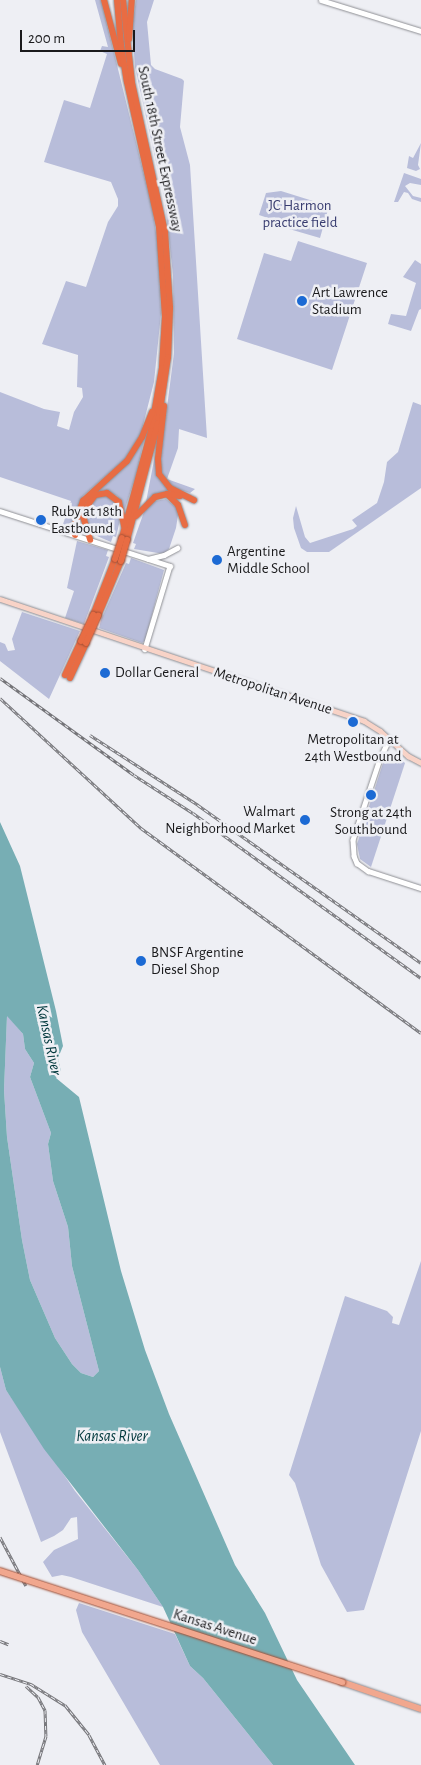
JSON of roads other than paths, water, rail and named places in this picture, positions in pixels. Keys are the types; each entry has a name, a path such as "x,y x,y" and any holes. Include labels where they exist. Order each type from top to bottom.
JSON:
{"highway":[{"path":"104,0 116,52 128,82"},
{"name":"South 18th Street Expressway","path":"68,676 118,560 144,464 158,397 165,317 163,257 154,197 121,45 117,0"},
{"name":"South 18th Street Expressway","path":"123,0 132,83 165,232 170,308 164,390 151,455 134,519 124,536"},
{"path":"128,55 132,0"},
{"path":"134,519 144,506 155,497 168,494 194,500 170,488 159,474 158,459 164,416 164,390"},
{"path":"75,535 74,527 83,501 127,461 142,437 158,397"},
{"path":"75,535 82,513 95,495 107,493 112,495 122,507 124,536"},
{"path":"168,494 178,505 184,525"},
{"path":"82,513 90,540"}],"main road":[{"name":"Metropolitan Avenue","path":"0,600 364,722 380,731 410,758 421,763"},
{"name":"Kansas Avenue","path":"0,1571 421,1709"}],"street":[{"path":"321,0 421,31"},
{"path":"0,511 170,566 145,649"},
{"path":"147,559 164,555 177,548"},
{"path":"389,740 380,759 353,840 354,856 357,863 368,871 421,888"}],"water":[{"name":"Kansas River","path":"0,822 20,866 56,1011 63,1046 58,1058 61,1072 56,1078 79,1097 121,1271 145,1350 169,1414 235,1565 265,1613 297,1680 355,1765 273,1765 203,1678 190,1666 163,1607 138,1570 44,1449 6,1390 0,1367","holes":["7,1016 23,1034 25,1049 34,1063 30,1077 51,1133 48,1144 53,1181 68,1227 72,1266 99,1371 93,1377 81,1373 72,1364 55,1338 30,1280 22,1240 7,1137 4,1090"]}],"railway":[{"path":"0,678 134,775 193,813 421,978"},
{"path":"0,698 141,828 421,1033"},
{"path":"90,735 198,805 421,963"},
{"path":"0,1537 26,1586"},
{"path":"0,1641 8,1644"},
{"path":"0,1674 31,1684 65,1705 89,1735 105,1765"},
{"path":"26,1686 38,1697 45,1710 46,1736 37,1765"}],"place":[{"name":"Art Lawrence Stadium","path":"302,301"},
{"name":"Ruby at 18th Eastbound","path":"41,520"},
{"name":"Argentine Middle School","path":"217,560"},
{"name":"Dollar General","path":"105,673"},
{"name":"Metropolitan at 24th Westbound","path":"353,722"},
{"name":"Strong at 24th Southbound","path":"371,795"},
{"name":"Walmart Neighborhood Market","path":"305,820"},
{"name":"BNSF Argentine Diesel Shop","path":"141,961"}],"park label":[{"name":"JC Harmon practice field","path":"300,214"}]}
